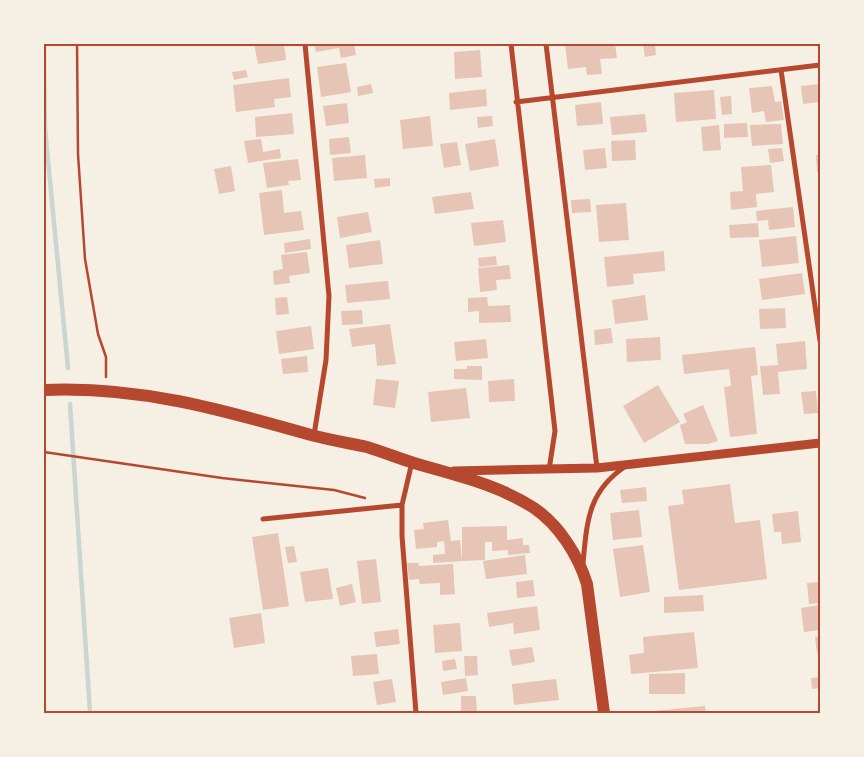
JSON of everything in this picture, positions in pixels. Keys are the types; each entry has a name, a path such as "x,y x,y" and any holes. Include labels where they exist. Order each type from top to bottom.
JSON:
{"main road":[{"path":"44,390 105,390 166,398 270,422 478,481 533,508 547,518 563,537 582,568 587,584 604,713"}],"street":[{"path":"305,44 329,312 326,360 314,435"},
{"path":"511,44 516,102 555,431 549,470"},
{"path":"546,44 597,468"},
{"path":"516,102 820,65"},
{"path":"781,70 820,341"},
{"path":"444,472 584,469 626,466 820,443"},
{"path":"412,462 402,505 402,536 416,713"},
{"path":"582,568 590,510 596,496 610,476 626,466"},
{"path":"263,519 402,505"}],"path":[{"path":"77,44 78,154 85,259 98,334 106,357 105,390"},
{"path":"44,452 222,478 334,490 366,498"}],"building":[{"path":"254,44 284,44 286,60 258,64"},
{"path":"314,44 354,44 356,55 341,58 339,48 316,52"},
{"path":"565,44 615,44 617,58 600,59 602,74 587,75 586,67 568,69"},
{"path":"643,44 655,44 656,55 645,57"},
{"path":"480,50 482,77 455,79 454,52"},
{"path":"346,63 351,92 321,97 317,67"},
{"path":"246,70 248,77 234,80 232,72"},
{"path":"289,78 291,97 274,99 275,107 236,112 233,85"},
{"path":"371,84 373,93 358,96 357,87"},
{"path":"820,84 820,102 803,104 801,86"},
{"path":"772,86 775,102 781,101 784,120 766,122 764,111 752,113 749,88"},
{"path":"486,89 487,106 450,110 449,93"},
{"path":"714,90 716,119 676,122 674,93"},
{"path":"731,96 732,114 722,115 720,97"},
{"path":"601,102 603,124 577,126 575,105"},
{"path":"347,103 349,123 326,126 323,106"},
{"path":"292,113 294,134 256,137 255,117"},
{"path":"645,114 647,132 612,135 610,117"},
{"path":"430,116 433,146 403,149 400,120"},
{"path":"492,116 493,126 478,128 477,117"},
{"path":"747,123 748,137 724,138 724,124"},
{"path":"781,124 783,144 752,146 750,125"},
{"path":"719,125 721,150 703,151 701,127"},
{"path":"349,137 351,153 330,155 329,139"},
{"path":"261,139 263,152 280,149 281,158 248,163 244,141"},
{"path":"495,139 499,166 470,171 465,144"},
{"path":"635,140 636,160 612,161 611,141"},
{"path":"457,142 461,165 444,168 440,144"},
{"path":"605,148 607,168 585,170 583,150"},
{"path":"782,148 784,161 770,163 768,149"},
{"path":"365,155 367,178 334,181 332,158"},
{"path":"816,155 820,155 820,172 817,172"},
{"path":"298,159 301,180 288,181 289,185 267,188 263,163"},
{"path":"771,165 774,192 756,194 757,207 731,210 730,192 743,191 741,167"},
{"path":"231,166 235,191 219,194 214,169"},
{"path":"390,178 390,186 375,188 374,179"},
{"path":"282,190 284,213 301,211 304,230 264,235 259,193"},
{"path":"471,192 474,209 435,214 432,197"},
{"path":"590,199 591,212 572,213 571,200"},
{"path":"626,203 629,240 599,242 596,205"},
{"path":"793,207 795,227 769,230 768,220 757,221 756,211"},
{"path":"368,212 372,232 340,238 337,217"},
{"path":"503,220 506,242 474,246 471,223"},
{"path":"758,223 759,237 730,238 729,225"},
{"path":"796,236 799,263 762,267 759,240"},
{"path":"310,239 311,249 285,253 284,243"},
{"path":"380,240 383,264 349,268 346,245"},
{"path":"664,251 665,271 633,274 634,284 607,287 604,257"},
{"path":"307,252 310,273 289,276 290,283 274,285 273,271 283,269 281,255"},
{"path":"496,256 497,265 479,267 478,258"},
{"path":"509,265 511,279 496,280 497,290 480,292 478,268"},
{"path":"802,273 805,294 762,300 759,279"},
{"path":"388,281 390,299 347,303 345,285"},
{"path":"645,295 648,320 615,324 612,300"},
{"path":"287,297 289,314 276,315 275,298"},
{"path":"487,297 488,306 510,305 511,322 479,323 479,311 468,312 468,298"},
{"path":"785,308 786,328 760,329 759,309"},
{"path":"362,310 363,324 342,325 341,311"},
{"path":"390,324 396,364 377,366 375,344 352,347 349,329"},
{"path":"311,326 314,349 279,354 276,331"},
{"path":"611,328 613,343 595,345 594,330"},
{"path":"660,337 661,360 627,362 626,339"},
{"path":"486,339 488,358 456,361 454,342"},
{"path":"805,341 807,369 778,372 780,394 763,395 760,366 778,365 776,344"},
{"path":"755,347 758,375 751,376 757,434 730,437 724,387 731,386 729,369 684,374 682,355"},
{"path":"307,356 308,372 283,374 281,359"},
{"path":"467,366 482,366 482,380 454,379 454,369 467,369"},
{"path":"376,379 399,381 395,408 373,405"},
{"path":"514,379 515,401 489,402 488,381"},
{"path":"658,385 680,422 644,443 623,406"},
{"path":"466,388 470,418 431,422 428,392"},
{"path":"816,391 818,413 804,414 801,392"},
{"path":"703,405 718,441 708,444 685,444 680,425 687,422 683,414"},
{"path":"730,484 735,523 760,520 767,579 679,590 668,506 684,504 682,490"},
{"path":"646,487 647,501 622,503 620,490"},
{"path":"639,510 642,537 613,540 610,513"},
{"path":"798,511 801,542 782,544 781,532 774,532 772,514"},
{"path":"448,520 451,541 460,540 462,561 433,563 433,555 445,554 444,541 437,542 437,547 416,549 414,530 424,529 423,523"},
{"path":"507,526 507,540 523,538 523,545 529,545 530,553 508,555 508,550 492,551 492,542 485,542 485,560 462,561 462,527"},
{"path":"278,533 289,606 263,610 252,537"},
{"path":"643,545 650,592 620,597 613,549"},
{"path":"294,546 297,562 288,563 285,547"},
{"path":"525,555 527,574 486,579 483,561"},
{"path":"376,559 381,602 362,604 357,561"},
{"path":"407,563 418,563 419,566 453,564 455,594 440,595 440,583 420,584 419,579 409,580"},
{"path":"328,568 333,599 305,602 300,572"},
{"path":"533,580 535,596 517,598 516,582"},
{"path":"820,582 820,603 809,604 807,583"},
{"path":"352,584 356,602 340,606 336,588"},
{"path":"703,595 704,611 664,613 664,597"},
{"path":"820,605 820,630 804,632 801,608"},
{"path":"537,606 540,630 514,634 513,623 489,627 487,613"},
{"path":"261,613 265,643 234,648 229,618"},
{"path":"460,623 462,651 435,653 433,625"},
{"path":"398,629 400,644 376,647 374,632"},
{"path":"694,632 698,668 631,674 629,655 644,653 643,637"},
{"path":"820,636 820,653 817,653 815,637"},
{"path":"532,647 535,662 512,666 509,650"},
{"path":"377,654 379,674 353,676 351,656"},
{"path":"464,656 477,656 478,675 465,676"},
{"path":"455,659 457,669 443,671 442,661"},
{"path":"685,673 685,694 649,694 649,674"},
{"path":"820,677 820,688 812,689 811,678"},
{"path":"466,678 468,691 443,695 441,682"},
{"path":"392,679 396,702 377,705 373,682"},
{"path":"556,679 559,700 514,705 512,684"},
{"path":"461,696 476,696 477,713 461,713"},
{"path":"705,706 706,713 654,713 654,711"}],"waterway":[{"path":"44,44 45,129 68,368"},
{"path":"70,404 90,713"}]}
